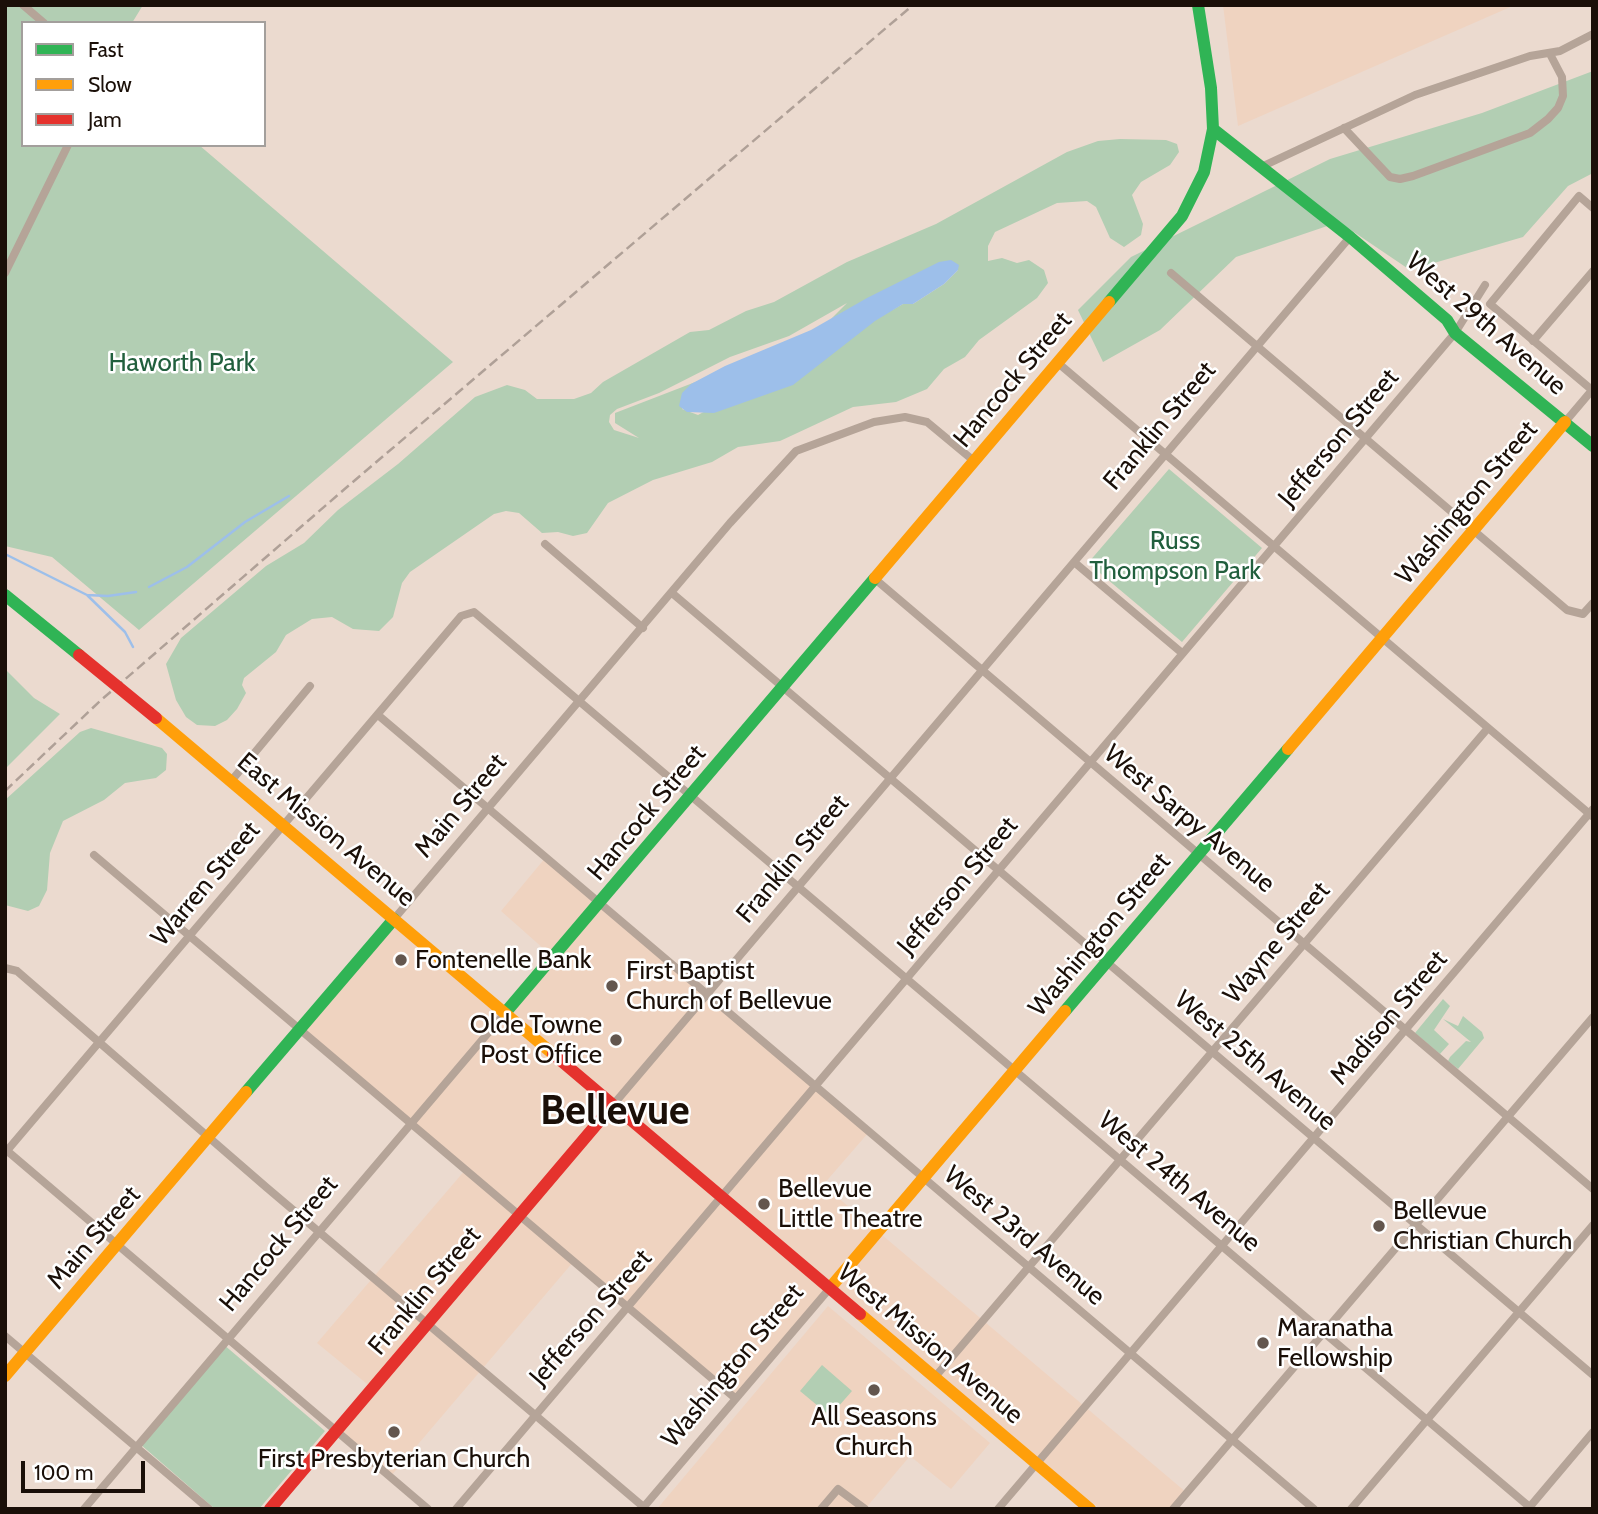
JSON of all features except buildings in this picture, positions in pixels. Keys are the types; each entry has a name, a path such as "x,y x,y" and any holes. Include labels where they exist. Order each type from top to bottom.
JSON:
{"street":[{"path":"23,5 42,21"},
{"name":"Hancock Street","path":"84,1509 1182,216 1205,172 1213,129 1211,88 1198,5"},
{"path":"1261,167 1415,95 1530,56 1550,54 1593,34"},
{"path":"1344,128 1390,177 1400,179 1413,176 1530,133 1548,119 1558,108 1563,96 1562,78 1550,54"},
{"name":"West 29th Avenue","path":"1213,129 1350,237 1447,320 1455,333 1593,446"},
{"path":"5,273 67,147"},
{"path":"1592,389 1489,304 1579,196 1593,208"},
{"name":"Franklin Street","path":"270,1509 1350,237"},
{"path":"1533,341 1593,271"},
{"path":"1171,273 1575,614 1583,614 1593,603"},
{"name":"Jefferson Street","path":"456,1509 1455,333 1485,285"},
{"path":"1058,363 1592,813"},
{"name":"Washington Street","path":"644,1508 1592,389"},
{"name":"Main Street","path":"5,1376 210,1139 784,461 804,446 891,417 905,417 927,422 974,461"},
{"path":"545,544 643,628"},
{"path":"1074,562 1182,653"},
{"name":"West Sarpy Avenue","path":"875,579 1593,1189"},
{"name":"West 25th Avenue","path":"672,593 1593,1375"},
{"name":"East Mission Avenue","path":"5,595 232,780 613,1105"},
{"name":"West 24th Avenue","path":"467,612 482,617 1530,1508"},
{"name":"Warren Street","path":"6,1151 467,612"},
{"path":"232,780 310,686"},
{"name":"West 23rd Avenue","path":"378,715 1314,1509"},
{"name":"Wayne Street","path":"934,1377 1488,728"},
{"name":"Madison Street","path":"998,1509 1592,813"},
{"path":"94,855 735,1398"},
{"path":"5,968 17,971 644,1508"},
{"path":"1174,1509 1593,1017"},
{"name":"West Mission Avenue","path":"613,1105 1090,1509"},
{"path":"6,1151 428,1509"},
{"path":"1351,1509 1593,1225"},
{"path":"5,1336 209,1509"},
{"path":"1530,1508 1593,1432"},
{"path":"821,1509 838,1489 865,1509"}],"shaded area":[{"path":"1223,5 1515,5 1238,126"},
{"path":"546,857 869,1132 823,1185 1187,1493 1171,1509 1100,1509 830,1288 735,1398 574,1261 391,1476 337,1431 372,1388 317,1343 466,1169 301,1030 394,919 504,1012 553,957 501,911"},
{"path":"828,1306 990,1443 951,1489 910,1456 865,1509 657,1509"}],"green space":[{"name":"Haworth Park","path":"5,5 143,5 133,21 21,21 21,147 201,147 453,362 139,630 52,557 5,546"},
{"path":"1593,71 1593,173 1568,186 1523,237 1410,270 1339,222 1236,257 1160,330 1103,362 1078,310 1131,257 1330,159 1482,113"},
{"path":"1166,140 1177,144 1179,152 1170,165 1141,182 1132,195 1143,224 1141,235 1124,247 1110,238 1096,207 1087,201 1057,203 995,232 988,246 988,261 1002,258 1017,263 1029,260 1044,270 1048,283 1037,298 979,340 965,357 944,369 927,389 896,402 853,407 780,441 738,447 712,462 653,480 608,503 587,533 573,536 558,532 542,533 519,513 506,511 494,514 410,572 402,583 393,617 379,631 353,629 332,617 312,619 286,635 276,652 244,678 242,685 246,693 227,720 215,726 197,725 186,717 176,700 166,664 181,638 266,566 304,543 338,510 398,464 475,397 507,385 525,390 537,399 574,399 591,393 603,382 690,332 709,330 746,311 774,302 847,262 936,224 1067,152 1098,141","holes":["958,270 944,284 913,304 903,304 698,415 682,409 691,385 698,381 615,413 615,423 639,438 614,430 609,422 610,415 617,409 659,393 730,357 789,336 847,303 831,319 889,289"]},
{"name":"Russ Thompson Park","path":"1169,469 1262,548 1182,642 1088,563"},
{"path":"5,669 34,698 60,714 5,769"},
{"path":"91,728 162,748 167,754 166,770 156,778 125,783 104,800 63,821 50,853 47,890 39,906 28,911 5,905 5,800 80,732"},
{"path":"1443,999 1450,1006 1434,1030 1449,1044 1440,1054 1415,1033"},
{"path":"1463,1016 1482,1032 1484,1038 1458,1069 1448,1061 1466,1041 1471,1042 1443,1019 1458,1026"},
{"path":"223,1344 325,1431 259,1509 215,1509 140,1444"},
{"path":"822,1365 852,1391 830,1416 800,1391"}],"water":[{"path":"951,260 959,265 958,270 944,284 913,304 903,304 875,321 793,385 714,413 687,412 679,406 682,393 691,384 725,366 811,330 939,262"}],"waterway":[{"path":"149,587 187,567 245,522 289,496"},
{"path":"5,554 87,595 125,632 133,647"},
{"path":"87,595 108,596 136,592"}],"railway":[{"path":"5,791 100,701 347,487 913,5"}],"traffic: fast":[{"path":"1109,302 1182,216 1204,172 1213,129 1211,88 1198,5"},
{"path":"1213,129 1350,237 1447,320 1455,333 1593,446"},
{"path":"505,1013 875,578"},
{"path":"5,595 79,655"},
{"path":"1065,1011 1288,749"},
{"path":"246,1092 394,919"}],"traffic: slow":[{"path":"875,578 1109,302"},
{"path":"1288,749 1565,422"},
{"path":"156,718 553,1054"},
{"path":"830,1288 1065,1011"},
{"path":"5,1376 246,1092"},
{"path":"860,1314 1090,1509"}],"traffic: jam":[{"path":"79,655 156,718"},
{"path":"553,1054 860,1314"},
{"path":"270,1509 613,1105"}],"place":[{"name":"Fontenelle Bank","path":"401,960"},
{"name":"First Baptist Church of Bellevue","path":"612,986"},
{"name":"Olde Towne Post Office","path":"616,1040"},
{"name":"Bellevue Little Theatre","path":"764,1204"},
{"name":"Bellevue Christian Church","path":"1379,1226"},
{"name":"Maranatha Fellowship","path":"1263,1343"},
{"name":"All Seasons Church","path":"874,1390"},
{"name":"First Presbyterian Church","path":"394,1432"}],"district":[{"name":"Bellevue","path":"615,1112"}]}
